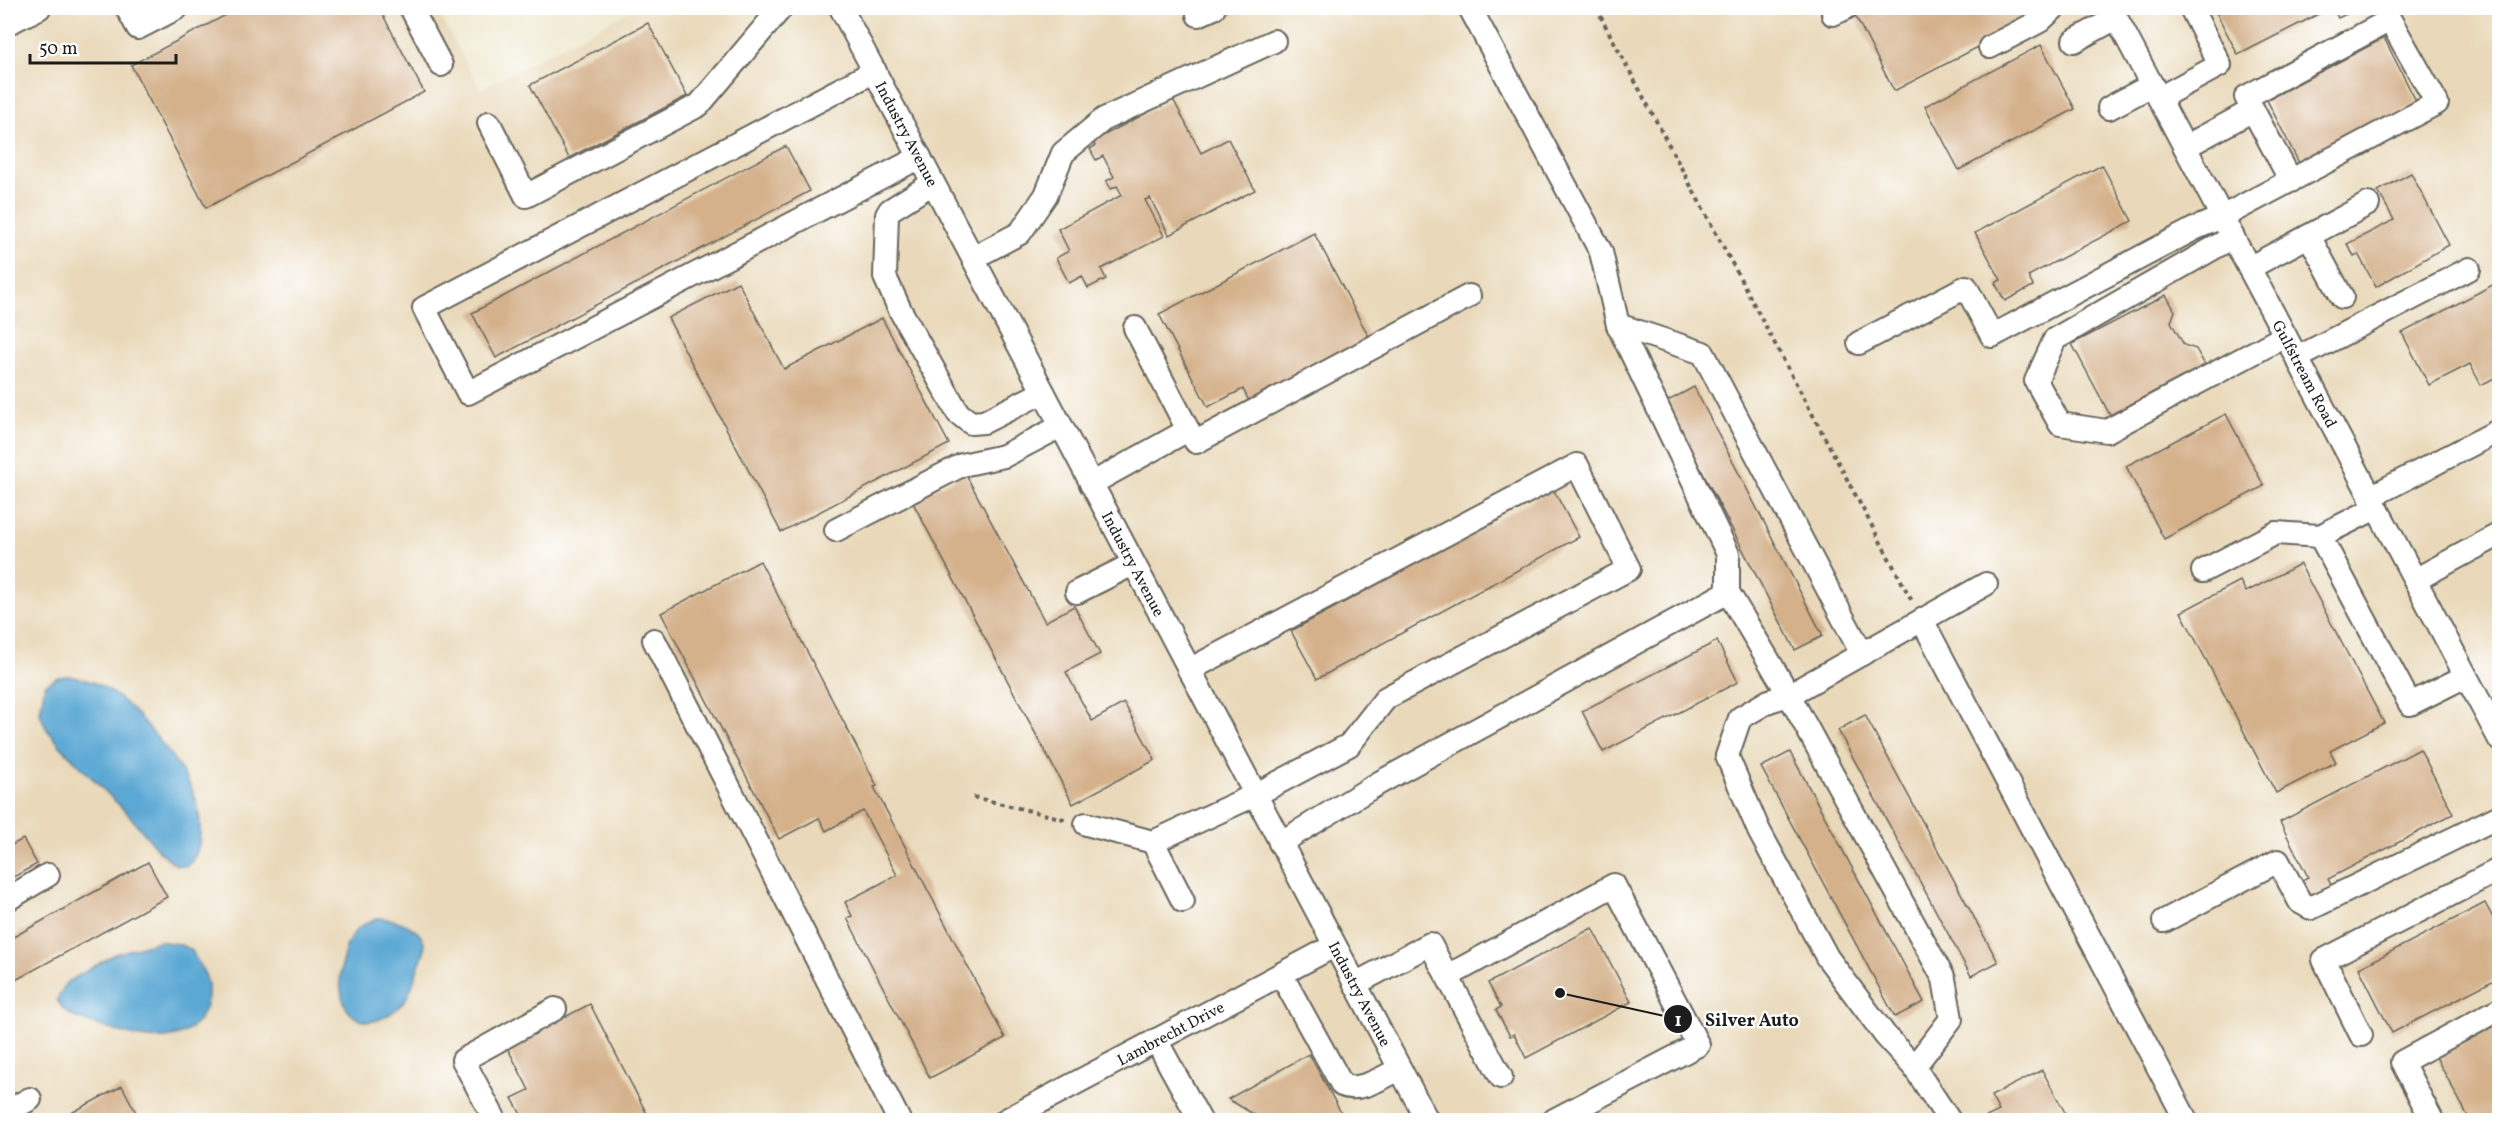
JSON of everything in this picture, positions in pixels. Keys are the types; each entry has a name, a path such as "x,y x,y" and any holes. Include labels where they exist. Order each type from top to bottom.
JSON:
{"street":[{"path":"8,23 39,8"},
{"path":"127,8 138,28 177,8"},
{"path":"411,8 441,65"},
{"path":"489,123 526,196 699,105 781,8"},
{"name":"Industry Avenue","path":"841,8 1427,1120"},
{"path":"1470,8 1601,252 1618,325 1728,554 1728,592 1789,695 1944,979 1951,1019 1914,1067"},
{"path":"1990,47 2040,21 2054,8"},
{"path":"2109,108 2220,65 2191,8"},
{"path":"2074,41 2113,13"},
{"name":"Gulfstream Road","path":"2113,13 2499,740"},
{"path":"1859,343 1966,287 1992,336 2194,229 2222,217 2436,104 2390,20 2246,96 2290,181"},
{"path":"973,258 1020,233 1046,195 1063,153 1104,119 1274,41"},
{"path":"875,71 424,308 448,355 468,393 920,157"},
{"path":"2185,147 2253,110"},
{"path":"933,183 890,210 887,215 885,277 900,310 958,412 971,423 984,422 1043,392"},
{"path":"2249,268 2368,204"},
{"path":"2309,236 2342,297"},
{"path":"2233,237 2055,339 2036,381 2060,424 2107,431 2285,336"},
{"path":"2297,358 2469,269"},
{"path":"1135,328 1196,442 1469,296"},
{"path":"1618,325 1703,353 1862,654"},
{"path":"836,530 962,465 1004,456 1061,426"},
{"path":"1091,484 1188,430"},
{"path":"2202,571 2276,533 2320,536 2373,502 2499,430"},
{"path":"1086,824 1153,842 1255,795 1349,745 1386,698 1629,569 1577,465 1190,670"},
{"path":"2415,580 2499,534"},
{"path":"2320,536 2410,704 2466,676"},
{"path":"1077,592 1133,564"},
{"path":"1949,1120 1914,1067 1885,1035 1827,957 1759,831 1727,756 1740,718 1769,701 1789,695 1986,584"},
{"path":"1280,843 1379,783 1728,592"},
{"path":"1922,620 2186,1120"},
{"path":"654,640 899,1120"},
{"path":"2164,921 2278,861 2300,902 2311,908 2499,816"},
{"path":"1153,842 1183,902"},
{"path":"2361,1035 2324,960 2499,869"},
{"path":"8,899 48,875"},
{"path":"1448,976 1614,885 1698,1045 1554,1120"},
{"path":"1355,984 1430,944 1501,1077"},
{"name":"Lambrecht Drive","path":"1006,1120 1334,946"},
{"path":"1281,974 1342,1084 1350,1088 1370,1083 1400,1069"},
{"path":"495,1120 463,1060 555,1009"},
{"path":"2432,1120 2402,1062 2499,1010"},
{"path":"1156,1040 1200,1120"},
{"path":"8,1111 30,1099"}],"path":[{"path":"1596,8 1922,620"},
{"path":"973,797 1086,824"}],"shaded area":[{"path":"8,8 436,8 480,89 635,8 2499,8 2499,1120 8,1120"}],"water":[{"path":"68,676 98,685 125,703 147,726 179,768 193,792 200,820 197,851 187,866 176,865 159,851 128,814 61,747 46,728 40,713 45,685 58,677"},
{"path":"378,918 411,927 421,937 424,948 411,989 403,1003 385,1017 364,1021 351,1014 342,996 342,961 345,949 355,932"},
{"path":"159,941 179,944 191,950 206,978 208,995 204,1012 187,1031 180,1035 162,1038 129,1035 77,1018 65,1011 57,1000 66,983 115,954"}],"building":[{"path":"239,8 379,8 424,92 206,208 131,65"},
{"path":"1864,8 1876,8 1881,16 1898,8 2021,8 2028,21 1894,91 1854,13"},
{"path":"2214,8 2330,8 2238,55"},
{"path":"2333,8 2359,8 2338,18"},
{"path":"648,23 687,96 569,158 530,85"},
{"path":"2384,38 2417,103 2300,165 2267,100"},
{"path":"2041,45 2075,109 1959,170 1925,106"},
{"path":"1173,99 1201,153 1228,139 1255,190 1169,235 1150,198 1145,200 1164,236 1101,269 1106,279 1088,288 1082,276 1069,283 1056,258 1069,251 1058,229 1122,195 1117,186 1111,189 1106,181 1114,177 1103,156 1096,160 1090,149 1095,146 1093,141"},
{"path":"786,146 810,191 496,358 472,313"},
{"path":"2102,165 2132,221 2028,276 2033,286 2005,301 1995,283 2001,280 1975,233"},
{"path":"2411,173 2449,245 2376,287 2358,254 2354,256 2347,244 2394,220 2378,191"},
{"path":"1314,233 1370,339 1250,403 1243,389 1208,407 1159,314"},
{"path":"2500,281 2500,375 2481,385 2470,364 2429,385 2402,333"},
{"path":"738,282 784,369 882,318 949,444 781,532 668,318"},
{"path":"2166,295 2175,311 2171,322 2184,345 2196,349 2205,365 2110,415 2072,344"},
{"path":"1694,387 1823,636 1795,650 1666,402"},
{"path":"2226,414 2264,486 2164,539 2126,466"},
{"path":"965,473 1045,622 1074,606 1100,654 1066,672 1092,721 1124,703 1155,760 1073,804 912,501"},
{"path":"1553,489 1579,537 1317,679 1291,631"},
{"path":"760,561 877,786 874,787 1005,1038 930,1078 847,918 852,916 845,902 897,875 863,811 826,831 819,818 779,839 661,613"},
{"path":"2300,564 2384,723 2330,751 2336,762 2276,793 2181,612 2240,581 2246,592"},
{"path":"1717,641 1738,682 1603,752 1582,711"},
{"path":"1865,715 1998,962 1971,976 1838,730"},
{"path":"2420,749 2453,814 2328,879 2332,887 2311,898 2302,880 2308,877 2280,822"},
{"path":"1790,752 1924,1002 1895,1017 1761,767"},
{"path":"23,839 37,864 8,880 8,847"},
{"path":"148,862 167,897 12,982 8,974 8,940"},
{"path":"2485,903 2500,931 2500,977 2392,1033 2359,968"},
{"path":"1592,928 1631,1002 1526,1058 1514,1034 1510,1036 1496,1010 1501,1007 1488,983"},
{"path":"590,1004 650,1120 524,1120 512,1098 529,1090 507,1047"},
{"path":"2500,1023 2500,1115 2489,1120 2470,1120 2436,1057"},
{"path":"1309,1054 1345,1120 1263,1120 1228,1099"},
{"path":"2042,1070 2069,1120 1985,1120 1984,1118 1999,1111 1991,1096"},
{"path":"122,1086 140,1120 58,1120"}],"place":[{"name":"Silver Auto","path":"1560,993"}]}
